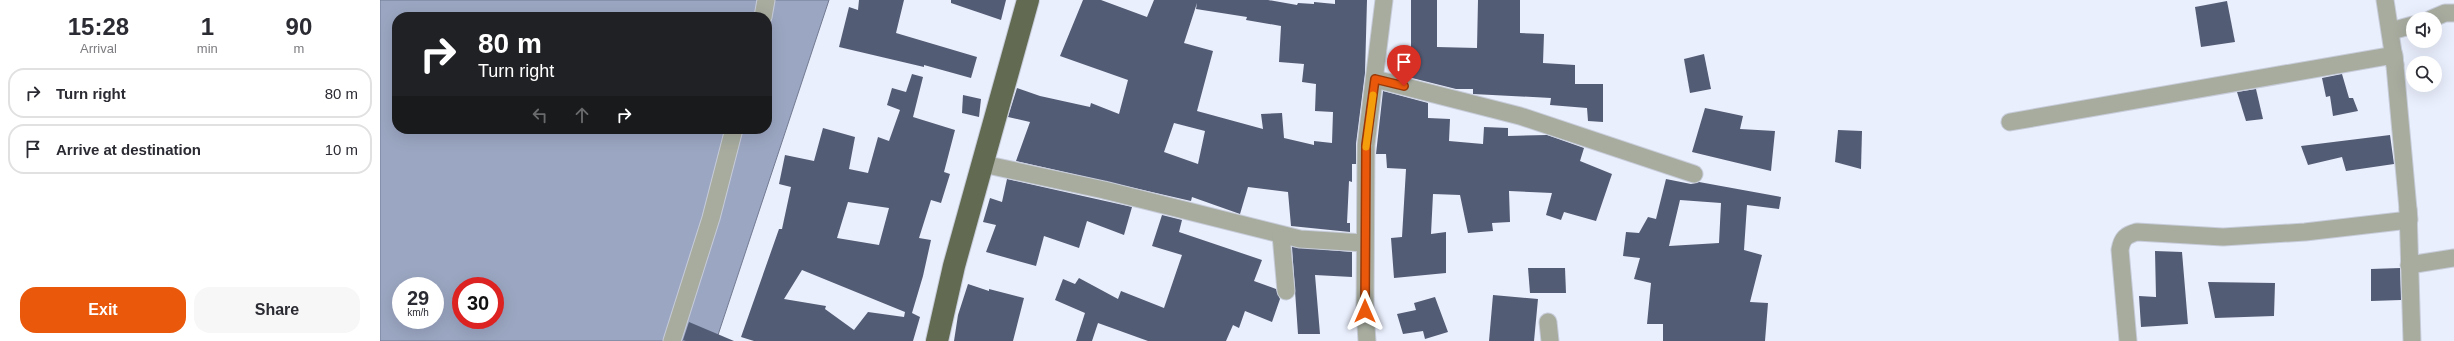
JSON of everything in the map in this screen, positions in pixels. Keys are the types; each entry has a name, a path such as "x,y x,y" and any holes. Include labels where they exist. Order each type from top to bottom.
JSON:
{"highway":[{"path":"937,341 954,266 1028,0"}],"street":[{"path":"764,12 766,0"},
{"path":"1367,341 1364,243 1366,145 1384,0"},
{"path":"2385,0 2394,55 2409,220 2412,341"},
{"path":"2442,14 2454,13"},
{"path":"2390,30 2406,27"},
{"path":"2010,122 2394,55"},
{"path":"1375,79 1520,116 1650,159 1674,169 1694,174"},
{"path":"672,341 711,218 733,134"},
{"path":"983,164 1104,190 1300,239 1364,243"},
{"path":"2128,341 2120,250 2122,241 2127,235 2137,232 2223,237 2305,232 2409,220"},
{"path":"1282,235 1286,291"},
{"path":"2409,266 2454,258"},
{"path":"1548,322 1550,341"}],"water":[{"path":"380,0 829,0 716,341 380,341"}],"building":[{"path":"859,0 904,0 896,33 977,57 971,78 924,65 924,67 839,47 849,7 858,10"},
{"path":"951,0 1006,0 1001,20 951,3"},
{"path":"1083,0 1101,0 1147,17 1154,0 1268,0 1297,5 1298,3 1314,4 1314,2 1335,4 1335,0 1367,0 1365,73 1356,144 1356,164 1352,164 1352,182 1349,181 1347,223 1350,223 1350,232 1291,226 1288,192 1248,187 1240,214 1192,197 1191,201 1016,161 1030,122 1008,117 1017,88 1040,96 1090,107 1091,103 1119,114 1128,80 1060,56","holes":["1197,3 1196,9 1247,17 1246,20 1281,26 1279,62 1304,64 1302,82 1316,84 1315,111 1333,112 1332,143 1314,141 1314,145 1284,138 1282,113 1261,114 1263,129 1197,111 1213,51 1184,43","1174,123 1205,131 1198,164 1164,152"]},
{"path":"1411,0 1437,0 1437,47 1477,48 1478,0 1520,0 1520,33 1544,34 1543,63 1575,65 1575,84 1603,84 1603,122 1588,121 1587,108 1550,105 1551,98 1473,94 1473,89 1456,89 1400,75 1402,46 1411,47"},
{"path":"2227,1 2235,42 2201,47 2195,7"},
{"path":"1704,54 1711,89 1690,93 1684,59"},
{"path":"912,74 923,77 913,117 955,130 944,172 950,174 941,203 931,200 919,238 931,240 923,276 912,313 920,317 913,341 754,341 741,337 779,229 782,229 791,187 779,184 785,155 814,161 823,128 855,137 849,169 868,173 878,137 889,141 900,110 887,105 892,88 906,92","holes":["848,202 889,208 879,245 837,238","802,270 905,312 904,317 868,312 854,330 825,309 826,306 784,299"]},
{"path":"2342,74 2349,98 2353,98 2358,111 2333,116 2330,96 2326,97 2322,78"},
{"path":"2256,89 2263,119 2246,121 2237,92"},
{"path":"1383,91 1428,103 1428,118 1450,119 1449,141 1483,144 1484,127 1508,128 1508,136 1547,135 1584,148 1580,161 1612,174 1596,221 1564,212 1561,220 1546,215 1552,193 1509,191 1510,222 1492,223 1493,231 1468,233 1460,195 1433,194 1431,234 1446,232 1446,273 1394,278 1391,238 1402,237 1406,169 1387,168 1386,154 1376,154"},
{"path":"963,95 981,99 979,117 962,113"},
{"path":"1705,108 1743,116 1740,129 1775,131 1771,171 1692,152"},
{"path":"1838,130 1862,131 1861,169 1835,162"},
{"path":"2390,135 2394,164 2346,171 2342,157 2308,165 2301,146"},
{"path":"1007,179 1132,207 1124,235 1087,221 1079,248 1044,236 1036,266 986,252 996,225 983,222 990,198 1002,202"},
{"path":"1666,179 1691,184 1699,182 1781,197 1779,209 1747,205 1744,250 1762,255 1750,302 1768,303 1765,341 1663,341 1663,324 1647,324 1651,283 1634,279 1640,258 1623,256 1626,232 1639,233 1648,217 1656,219","holes":["1680,200 1721,203 1719,243 1669,246"]},
{"path":"1162,215 1182,220 1179,232 1262,260 1254,281 1276,289 1280,299 1272,322 1245,311 1239,328 1233,325 1226,341 1148,341 1098,323 1092,341 1076,341 1085,313 1055,300 1063,279 1075,284 1079,278 1118,299 1121,291 1164,308 1182,255 1152,246"},
{"path":"1292,247 1352,252 1352,277 1315,275 1320,334 1298,334"},
{"path":"2155,251 2182,252 2188,324 2141,327 2139,296 2156,297"},
{"path":"1528,268 1565,268 1566,293 1530,293"},
{"path":"2400,268 2401,300 2371,301 2371,269"},
{"path":"2208,282 2275,283 2274,316 2215,318"},
{"path":"968,284 989,291 989,289 1024,298 1013,341 954,341 958,315"},
{"path":"1493,295 1538,299 1534,341 1489,341"},
{"path":"1435,297 1448,332 1425,339 1423,331 1403,334 1397,314 1416,310 1414,303"},
{"path":"689,322 734,341 683,340"}],"slow traffic":[{"path":"1366,147 1373,95"}],"route":[{"path":"1365,311 1364,243 1366,145 1375,79 1404,86"}]}
